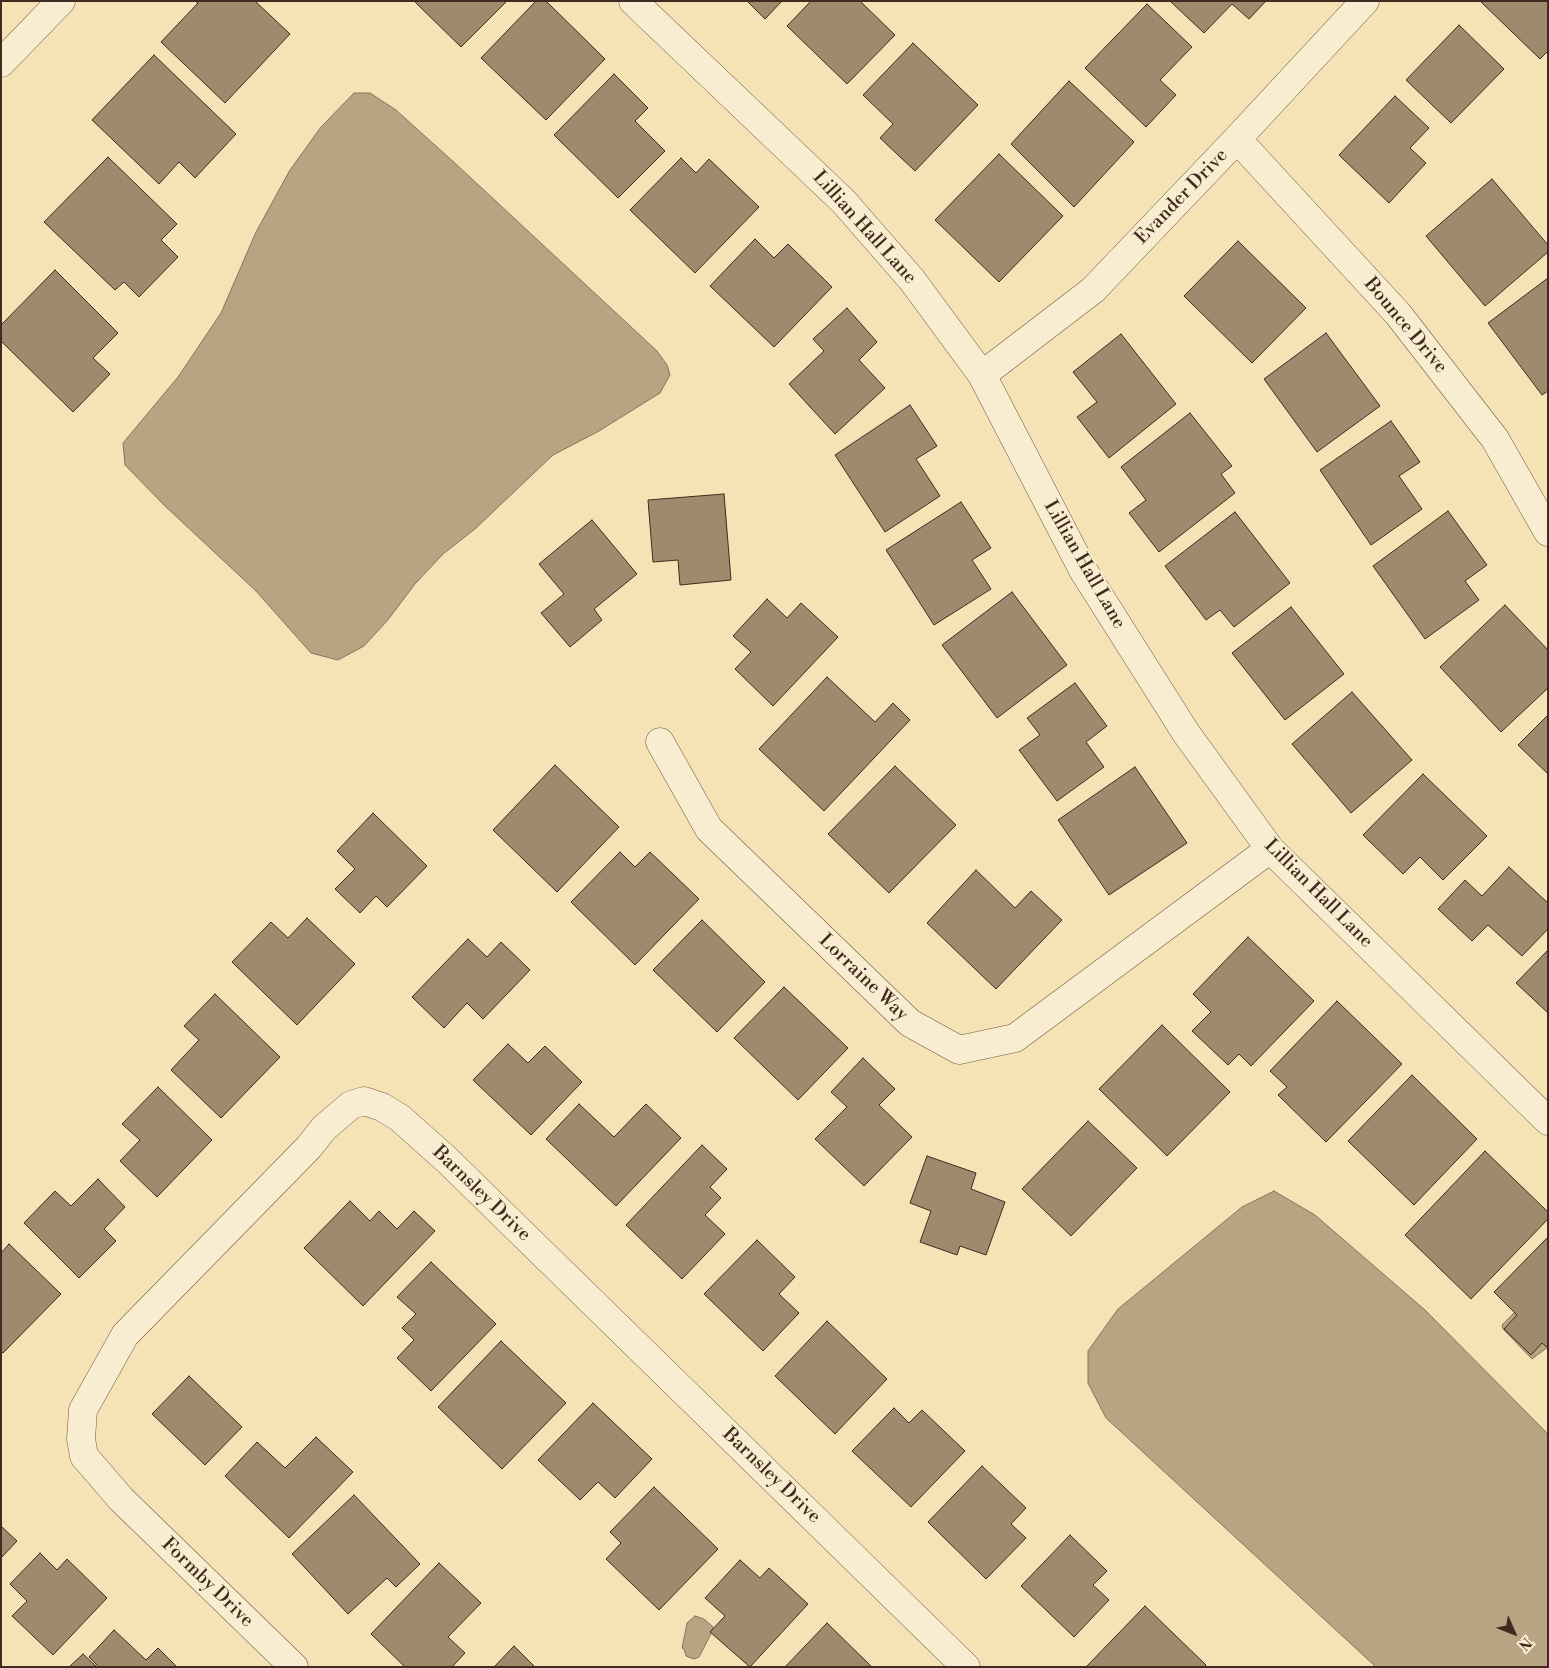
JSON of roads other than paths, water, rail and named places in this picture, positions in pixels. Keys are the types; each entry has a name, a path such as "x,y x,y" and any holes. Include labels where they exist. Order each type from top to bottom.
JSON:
{"street":[{"path":"1,63 61,1"},
{"name":"Lillian Hall Lane","path":"633,1 844,202 912,280 982,375 1083,570 1186,733 1270,849 1548,1121"},
{"name":"Evander Drive","path":"982,375 1093,290 1365,1"},
{"name":"Bounce Drive","path":"1237,139 1398,314 1495,439 1548,532"},
{"name":"Lorraine Way","path":"660,742 709,829 910,1023 960,1050 1015,1038 1270,849"},
{"name":"Barnsley Drive","path":"121,1499 84,1456 81,1439 83,1410 125,1335 309,1147 324,1128 351,1105 364,1101 382,1107 400,1118 447,1160 966,1667"},
{"name":"Formby Drive","path":"121,1499 294,1667"}]}
